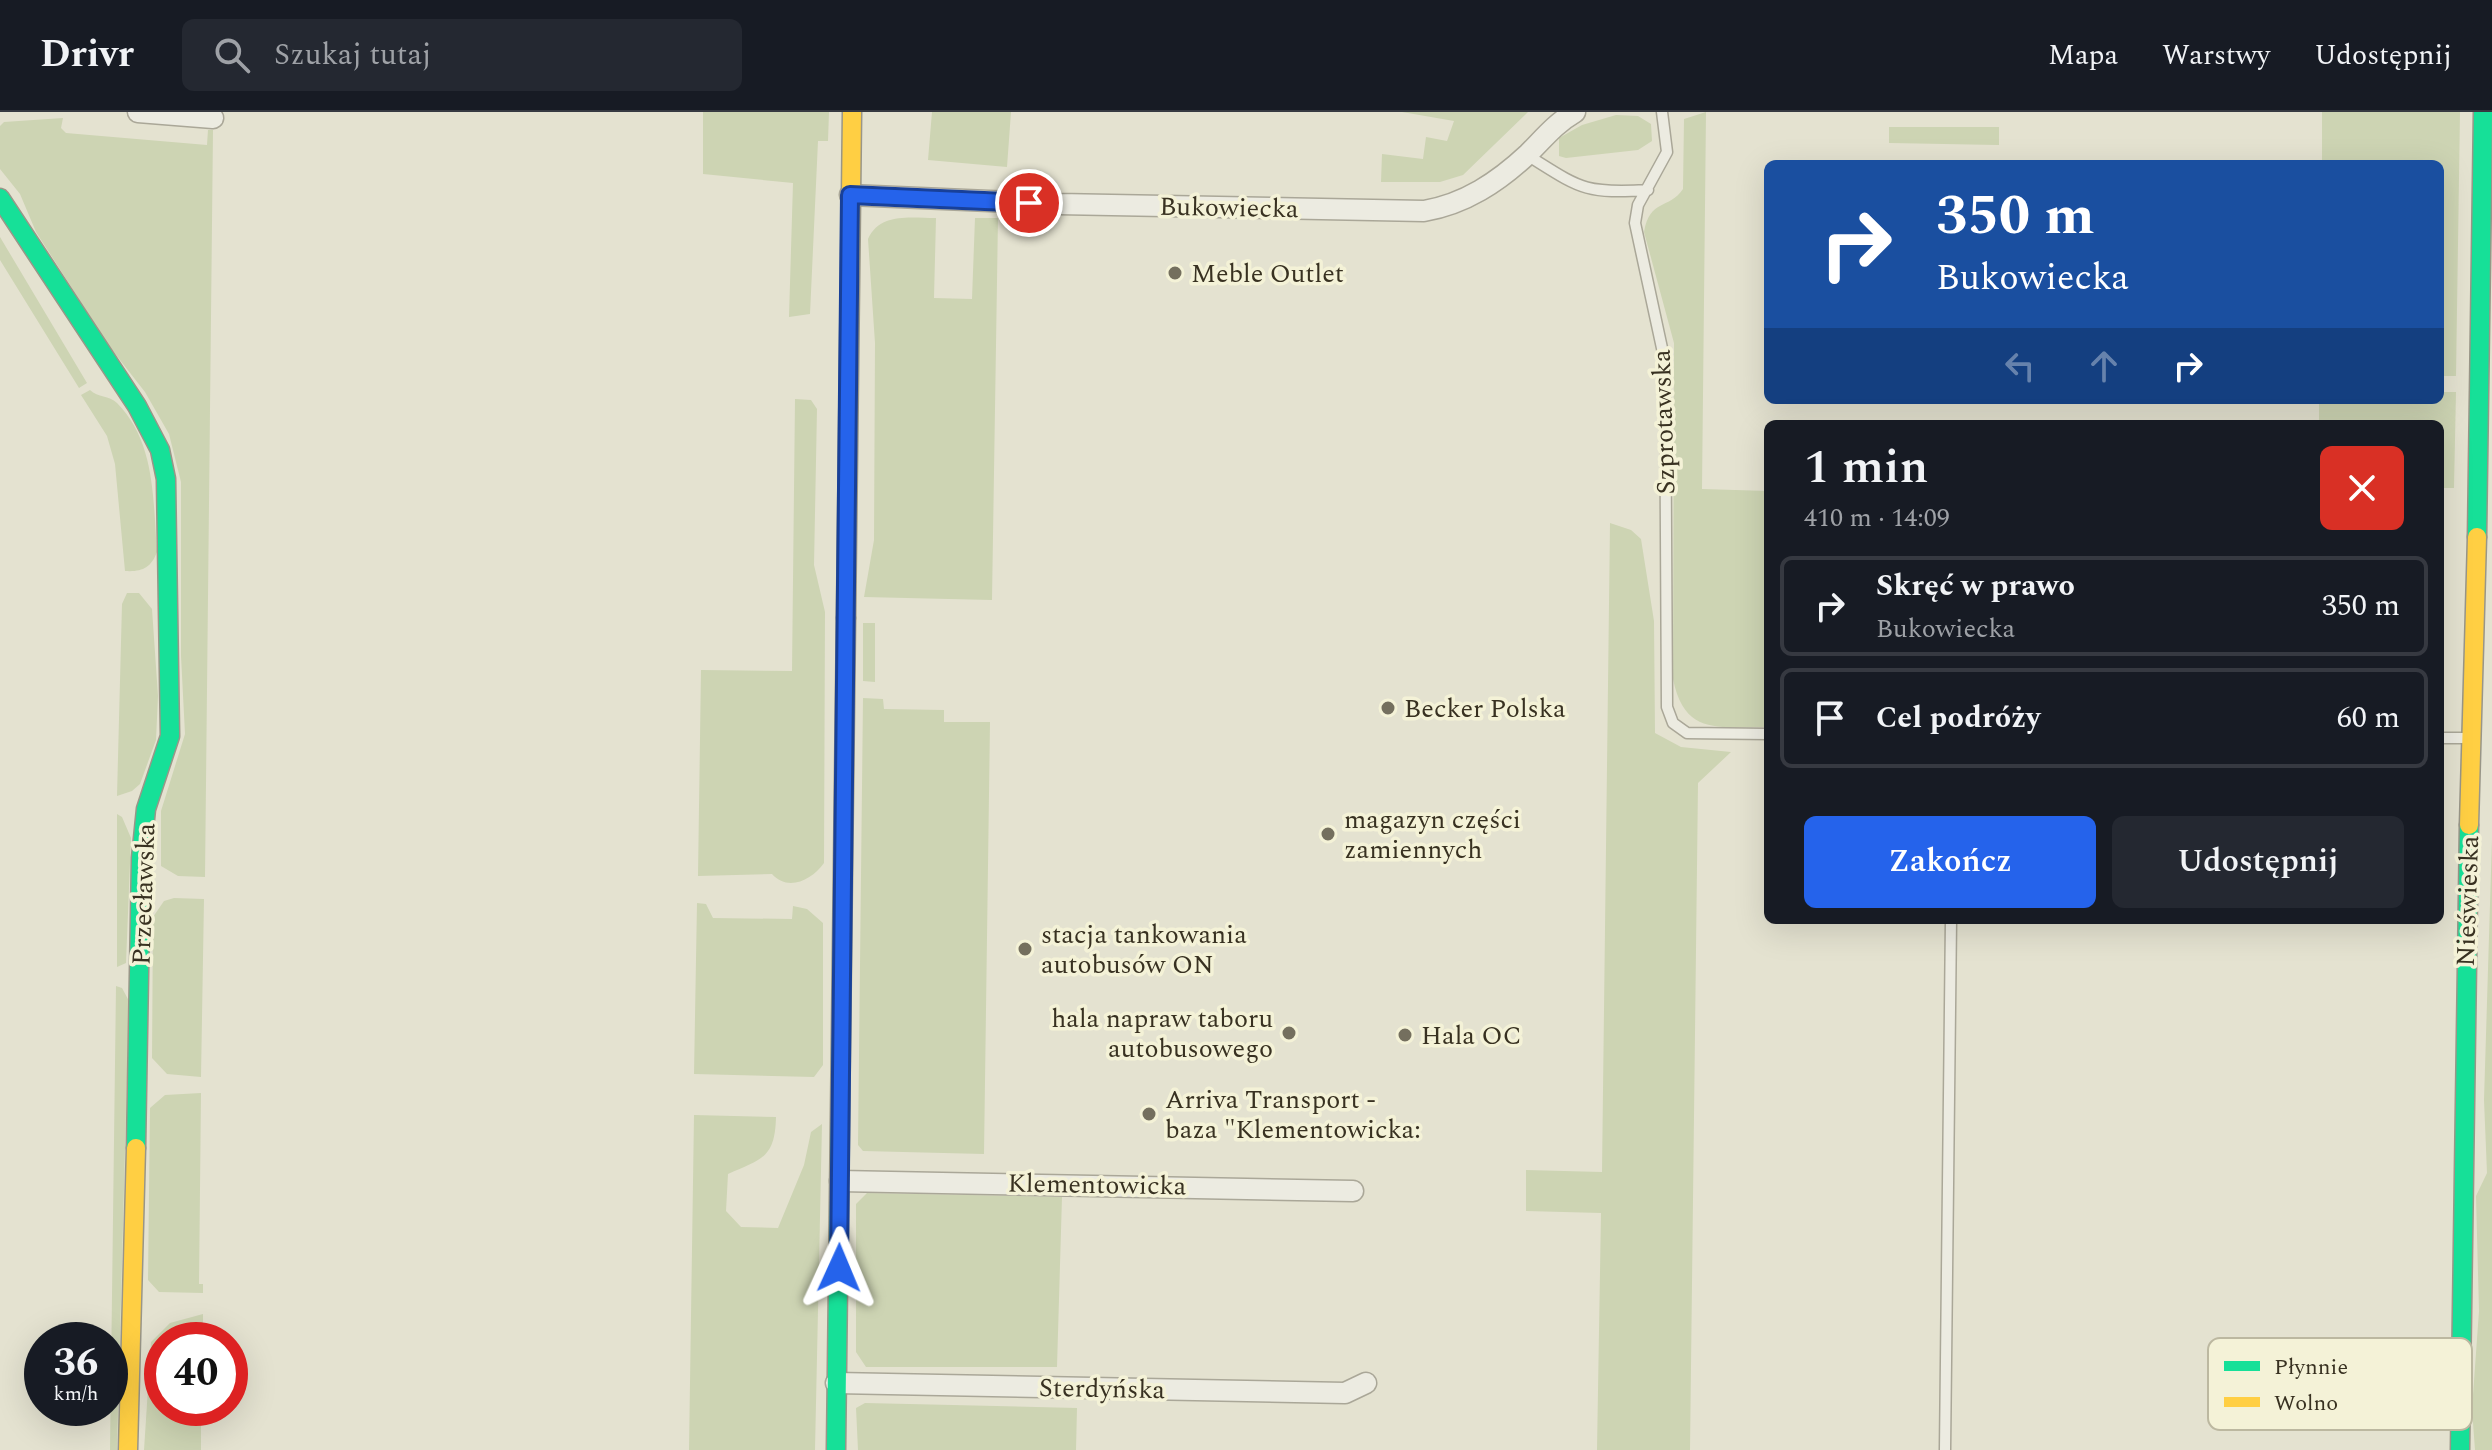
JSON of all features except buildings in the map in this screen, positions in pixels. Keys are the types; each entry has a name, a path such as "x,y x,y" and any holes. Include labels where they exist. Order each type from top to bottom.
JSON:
{"street":[{"path":"138,112 213,118"},
{"path":"836,1450 852,112"},
{"name":"Bukowiecka","path":"850,195 1071,204 1424,211 1464,200 1493,183 1527,155 1559,121 1575,112"},
{"name":"Nieświeska","path":"2461,1338 2466,884 2484,590 2483,112"},
{"name":"Przecławska","path":"0,198 137,406 160,450 166,479 170,736 146,809 143,832 133,1371 128,1450"},
{"name":"Klementowicka","path":"840,1181 1353,1191"},
{"name":"Sterdyńska","path":"836,1383 1345,1393 1366,1383"},
{"name":"Nieświeska","path":"2460,1430 2460,1450"}],"lane":[{"name":"Szprotawska","path":"1662,112 1667,152 1638,205 1635,223 1665,362 1667,707 1673,723 1687,733 1764,734"},
{"path":"1527,155 1565,181 1593,191 1648,190"},
{"path":"2444,738 2474,738"},
{"path":"1945,1450 1951,924"}],"green space":[{"path":"703,112 829,112 828,141 818,141 810,314 789,317 793,183 703,174"},
{"path":"932,112 1011,112 1007,167 928,160"},
{"path":"1402,112 1528,112 1463,175 1440,182 1381,182 1382,154 1423,159 1426,137 1447,141 1454,121"},
{"path":"1706,112 1702,489 1764,491 1764,727 1720,727 1695,719 1686,711 1673,679 1674,343 1644,232 1655,209 1672,200 1683,189 1684,119"},
{"path":"2322,112 2460,112 2456,376 2444,376 2444,160 2322,160"},
{"path":"1616,115 1638,116 1651,124 1652,141 1638,150 1566,158 1559,156 1559,138 1582,125"},
{"path":"63,118 61,128 66,133 207,145 208,130 213,130 205,877 178,876 161,866 161,811 185,734 181,656 181,482 169,434 145,392 109,346 36,232 20,194 0,169 0,126 4,122"},
{"path":"1889,127 1999,127 1999,145 1889,143"},
{"path":"936,218 934,298 972,299 975,218 998,218 992,600 864,597 874,540 875,343 868,239 873,230 888,220"},
{"path":"0,237 87,383 79,388 0,260"},
{"path":"90,390 117,403 130,419 146,454 153,493 157,552 152,562 141,570 125,571 115,464 107,436 81,395"},
{"path":"2444,392 2456,392 2454,488 2444,488 2444,420 2319,420 2319,404 2444,404"},
{"path":"795,399 811,400 817,409 814,565 825,612 824,863 806,879 792,883 772,874 698,876 701,670 792,671"},
{"path":"1610,523 1631,530 1641,539 1654,621 1655,733 1681,747 1731,752 1698,783 1690,1450 1597,1450 1601,1213 1526,1211 1526,1170 1602,1172"},
{"path":"127,593 139,593 152,609 158,696 156,740 140,784 132,791 117,796 122,604"},
{"path":"863,623 875,623 875,682 863,681"},
{"path":"863,698 883,699 884,709 944,710 944,722 990,722 984,1154 863,1151 858,1145"},
{"path":"117,814 122,817 131,838 126,963 117,967"},
{"path":"2492,839 2492,1450 2475,1450 2472,1409 2479,1311 2476,1196 2487,1173 2484,1100"},
{"path":"174,898 204,899 201,1077 167,1074 152,1058 153,917 164,901"},
{"path":"697,903 706,904 713,918 792,919 793,906 807,909 823,923 823,1065 814,1077 694,1074"},
{"path":"116,986 122,988 129,1001 120,1322 112,1322"},
{"path":"201,1093 199,1284 203,1284 203,1293 159,1292 148,1280 150,1108 165,1095"},
{"path":"694,1115 776,1117 773,1141 764,1155 728,1174 726,1211 741,1227 778,1228 804,1165 811,1132 822,1124 815,1450 689,1450"},
{"path":"867,1193 1062,1197 1057,1367 866,1367 856,1352 856,1204"},
{"path":"203,1314 203,1322 174,1322"},
{"path":"865,1403 1077,1408 1076,1450 858,1450 856,1408"},
{"path":"110,1426 118,1426 117,1450 110,1450"},
{"path":"146,1426 201,1426 201,1450 144,1450"}],"traffic: fast":[{"path":"2477,537 2483,112"},
{"path":"0,198 137,406 160,450 166,479 170,736 146,809 141,858 136,1148"},
{"path":"836,1450 846,618"},
{"path":"2462,1338 2469,825"},
{"path":"2460,1430 2460,1450"}],"traffic: slow":[{"path":"846,618 852,112"},
{"path":"2469,825 2477,537"},
{"path":"128,1450 136,1148"}],"place":[{"name":"Meble Outlet","path":"1175,273"},
{"name":"Becker Polska","path":"1388,708"},
{"name":"magazyn części zamiennych","path":"1328,834"},
{"name":"stacja tankowania autobusów ON","path":"1025,949"},
{"name":"hala napraw taboru autobusowego","path":"1289,1033"},
{"name":"Hala OC","path":"1405,1035"},
{"name":"Arriva Transport - baza \"Klementowicka:","path":"1149,1114"}],"route":[{"path":"839,1268 850,195 1029,203"}]}
